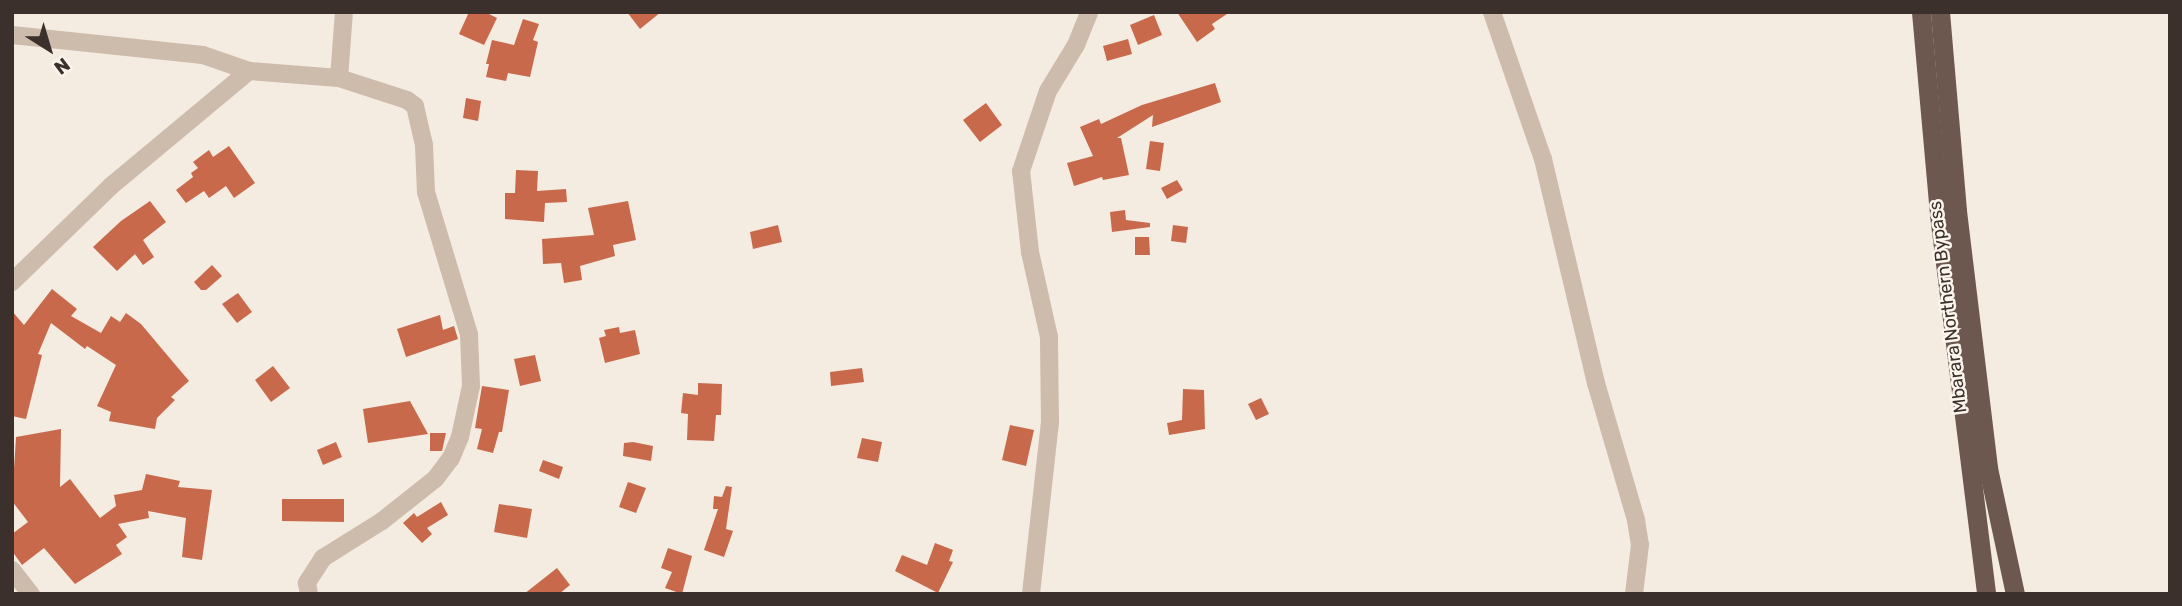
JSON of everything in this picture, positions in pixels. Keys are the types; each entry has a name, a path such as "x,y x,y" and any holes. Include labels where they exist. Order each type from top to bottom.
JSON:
{"highway":[{"name":"Mbarara Northern Bypass","path":"1920,12 1938,215 1986,594"},
{"name":"Mbarara Northern Bypass","path":"1940,12 1957,211 1988,468 2015,594"}],"street":[{"path":"339,78 344,12"},
{"path":"1031,594 1050,423 1049,337 1030,252 1021,171 1048,91 1076,45 1088,12"},
{"path":"1492,12 1543,159 1596,383 1636,520 1640,545 1634,594"},
{"path":"12,34 203,55 249,71 339,78 407,100 415,106 424,145 426,192 469,334 471,386 460,437 451,458 435,479 382,521 323,558 307,583 309,594"},
{"path":"12,282 111,186 249,71"},
{"path":"12,570 31,594"}],"building":[{"path":"469,12 485,12 497,18 484,45 459,34"},
{"path":"627,12 661,12 640,29"},
{"path":"1177,12 1230,12 1212,24 1215,29 1197,42"},
{"path":"1154,15 1162,35 1138,45 1130,25"},
{"path":"523,19 539,24 533,40 538,42 530,77 508,73 506,81 486,77 492,40 514,45"},
{"path":"1128,39 1132,54 1107,61 1103,46"},
{"path":"1215,83 1221,102 1152,127 1153,115 1117,138 1121,138 1129,175 1103,180 1102,177 1074,186 1067,163 1093,156 1080,127 1099,119 1101,124 1142,105"},
{"path":"466,98 481,101 478,121 463,118"},
{"path":"986,103 1002,125 980,142 963,120"},
{"path":"1150,141 1164,143 1160,171 1146,169"},
{"path":"229,146 255,183 234,198 226,186 209,198 204,191 186,203 176,190 193,177 191,173 198,168 193,162 209,150 213,157"},
{"path":"516,170 538,171 537,191 566,189 567,202 545,203 544,222 505,219 505,193 515,193"},
{"path":"1177,180 1183,190 1167,199 1161,188"},
{"path":"150,201 166,222 143,240 154,257 143,265 135,254 117,271 93,247 121,221"},
{"path":"628,201 636,240 613,245 615,256 580,266 582,280 564,283 561,263 543,264 542,239 594,235 588,208"},
{"path":"1125,210 1126,220 1150,223 1150,227 1112,232 1110,212"},
{"path":"778,225 782,242 753,249 750,232"},
{"path":"1173,225 1188,227 1186,243 1171,241"},
{"path":"1135,237 1149,237 1150,255 1135,255"},
{"path":"212,265 222,276 206,290 201,290 194,282"},
{"path":"52,289 77,309 71,316 101,333 111,316 120,322 126,313 141,324 189,381 171,397 175,400 157,418 155,429 109,421 111,412 97,406 116,365 87,346 85,349 51,323 38,354 42,355 26,419 12,416 12,311 24,325"},
{"path":"238,293 252,312 237,323 222,304"},
{"path":"440,315 443,330 454,326 458,339 406,357 397,329"},
{"path":"619,327 620,333 635,330 640,354 605,363 599,338 606,336 604,330"},
{"path":"535,355 541,381 520,386 514,359"},
{"path":"273,366 290,388 271,402 255,380"},
{"path":"862,368 864,382 831,386 830,372"},
{"path":"698,383 722,384 721,415 716,415 714,441 687,440 688,414 681,413 683,393 698,395"},
{"path":"482,386 509,390 502,432 499,432 493,453 477,449 482,429 475,428"},
{"path":"1183,389 1204,390 1205,429 1169,435 1167,423 1182,420"},
{"path":"1261,398 1269,414 1256,420 1248,404"},
{"path":"410,401 428,434 368,443 363,409"},
{"path":"1010,425 1034,430 1026,466 1002,460"},
{"path":"61,429 60,487 70,479 100,518 116,506 114,495 142,490 146,474 180,481 178,487 212,490 202,560 182,557 186,518 148,511 149,518 118,524 127,537 116,545 122,554 75,584 44,548 22,565 12,551 12,534 28,522 12,501 16,437"},
{"path":"430,433 446,433 442,451 430,451"},
{"path":"862,438 882,442 878,462 857,458"},
{"path":"336,442 342,457 323,465 317,450"},
{"path":"624,443 653,446 651,461 623,456"},
{"path":"543,460 563,467 559,479 539,471"},
{"path":"628,482 646,488 636,513 619,507"},
{"path":"726,486 732,487 726,529 733,531 724,557 704,550 718,509 713,509 714,496 722,497"},
{"path":"282,499 344,499 344,522 282,521"},
{"path":"441,502 448,515 427,528 432,534 422,543 403,523 414,513 417,517"},
{"path":"499,504 532,509 527,538 494,532"},
{"path":"935,543 953,550 949,561 953,562 938,593 895,571 902,555 927,565"},
{"path":"668,548 692,556 682,594 665,588 672,572 661,568"},
{"path":"557,568 570,585 559,594 524,594"}]}
